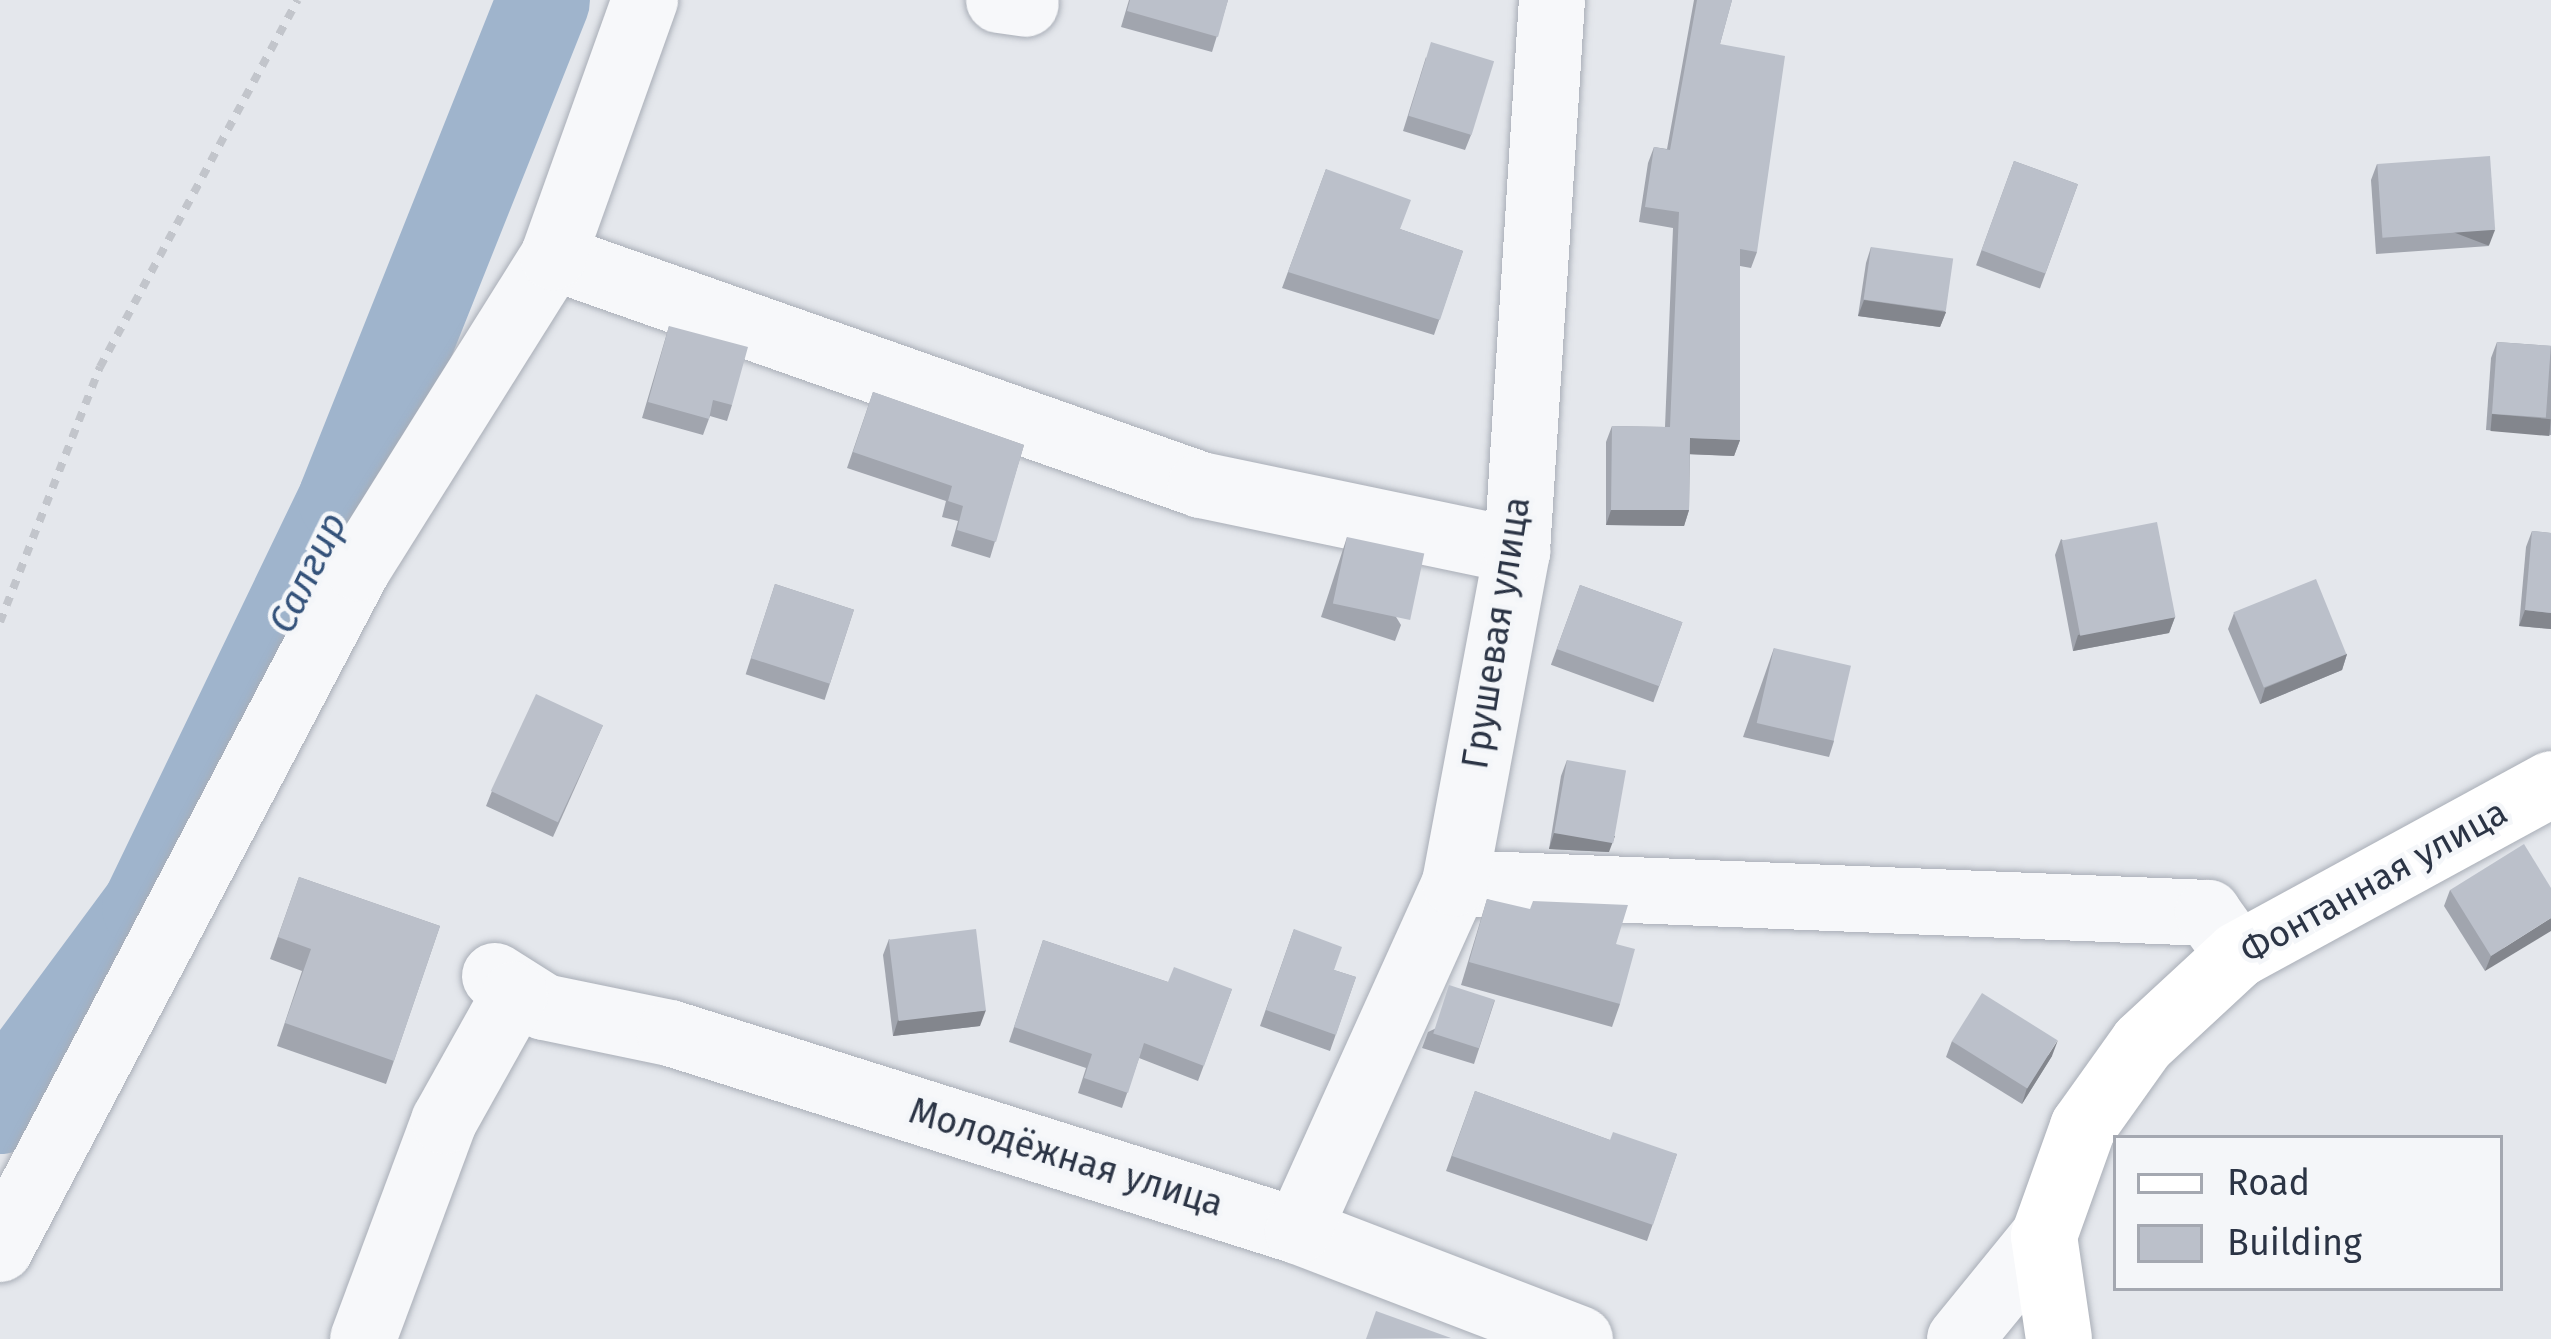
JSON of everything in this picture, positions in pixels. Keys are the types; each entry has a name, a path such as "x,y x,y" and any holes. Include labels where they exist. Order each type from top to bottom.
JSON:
{"main road":[{"name":"Фонтанная улица","path":"2044,1236 2083,1127 2143,1043 2238,955 2551,784"},
{"path":"2044,1236 2060,1339"}],"street":[{"path":"0,1250 358,568 553,257 645,0"},
{"name":"Грушевая улица","path":"1298,1231 1455,884 1517,551 1552,0"},
{"path":"553,257 1201,485 1517,551"},
{"path":"1455,884 2208,913 2238,955"},
{"name":"Молодёжная улица","path":"363,1339 444,1121 518,992 670,1034 1298,1231 1580,1339"},
{"name":"Фонтанная улица","path":"1960,1339 2044,1236"}],"path":[{"path":"0,622 100,367 298,0"}],"building":[{"path":"1130,0 1228,0 1218,37 1127,11"},
{"path":"1697,0 1732,0 1720,44 1785,56 1757,252 1740,249 1740,440 1690,438 1689,510 1611,510 1612,426 1670,427 1679,212 1645,207 1654,147 1670,150"},
{"path":"1431,42 1494,61 1472,135 1408,116"},
{"path":"2490,156 2495,230 2382,238 2377,164"},
{"path":"2014,161 2078,184 2045,274 1982,250"},
{"path":"1326,169 1411,200 1400,229 1463,251 1440,320 1288,272"},
{"path":"1871,247 1953,259 1946,311 1864,299"},
{"path":"669,326 748,347 732,405 713,400 709,419 648,402"},
{"path":"2497,342 2551,346 2546,418 2492,414"},
{"path":"873,392 1024,445 996,542 957,530 963,506 948,501 952,486 853,452"},
{"path":"2157,522 2176,617 2080,636 2062,541"},
{"path":"2532,531 2551,533 2551,613 2525,610"},
{"path":"1347,537 1424,553 1410,620 1333,604"},
{"path":"2316,579 2346,654 2264,687 2233,612"},
{"path":"775,584 854,610 830,684 751,658"},
{"path":"1580,585 1682,622 1659,686 1557,649"},
{"path":"1774,648 1851,666 1834,741 1757,723"},
{"path":"536,694 603,725 558,822 491,791"},
{"path":"1567,760 1626,770 1613,843 1554,833"},
{"path":"2524,844 2551,888 2551,918 2491,956 2450,890"},
{"path":"299,877 440,926 394,1061 285,1023 311,949 278,937"},
{"path":"1487,899 1530,909 1533,901 1628,905 1616,944 1635,949 1620,1004 1469,962"},
{"path":"976,929 986,1010 899,1021 889,940"},
{"path":"1294,929 1342,947 1334,970 1356,977 1336,1035 1266,1010"},
{"path":"1043,940 1168,982 1174,967 1232,989 1204,1066 1144,1043 1128,1093 1084,1078 1092,1054 1014,1027"},
{"path":"1449,985 1495,1000 1479,1048 1433,1034"},
{"path":"1982,993 2057,1040 2027,1089 1952,1041"},
{"path":"1475,1091 1610,1140 1613,1132 1677,1154 1653,1225 1452,1156"},
{"path":"1376,1311 1451,1338 1366,1339"}],"waterway":[{"name":"Салгир","path":"0,1107 148,907 344,499 543,0"}]}
